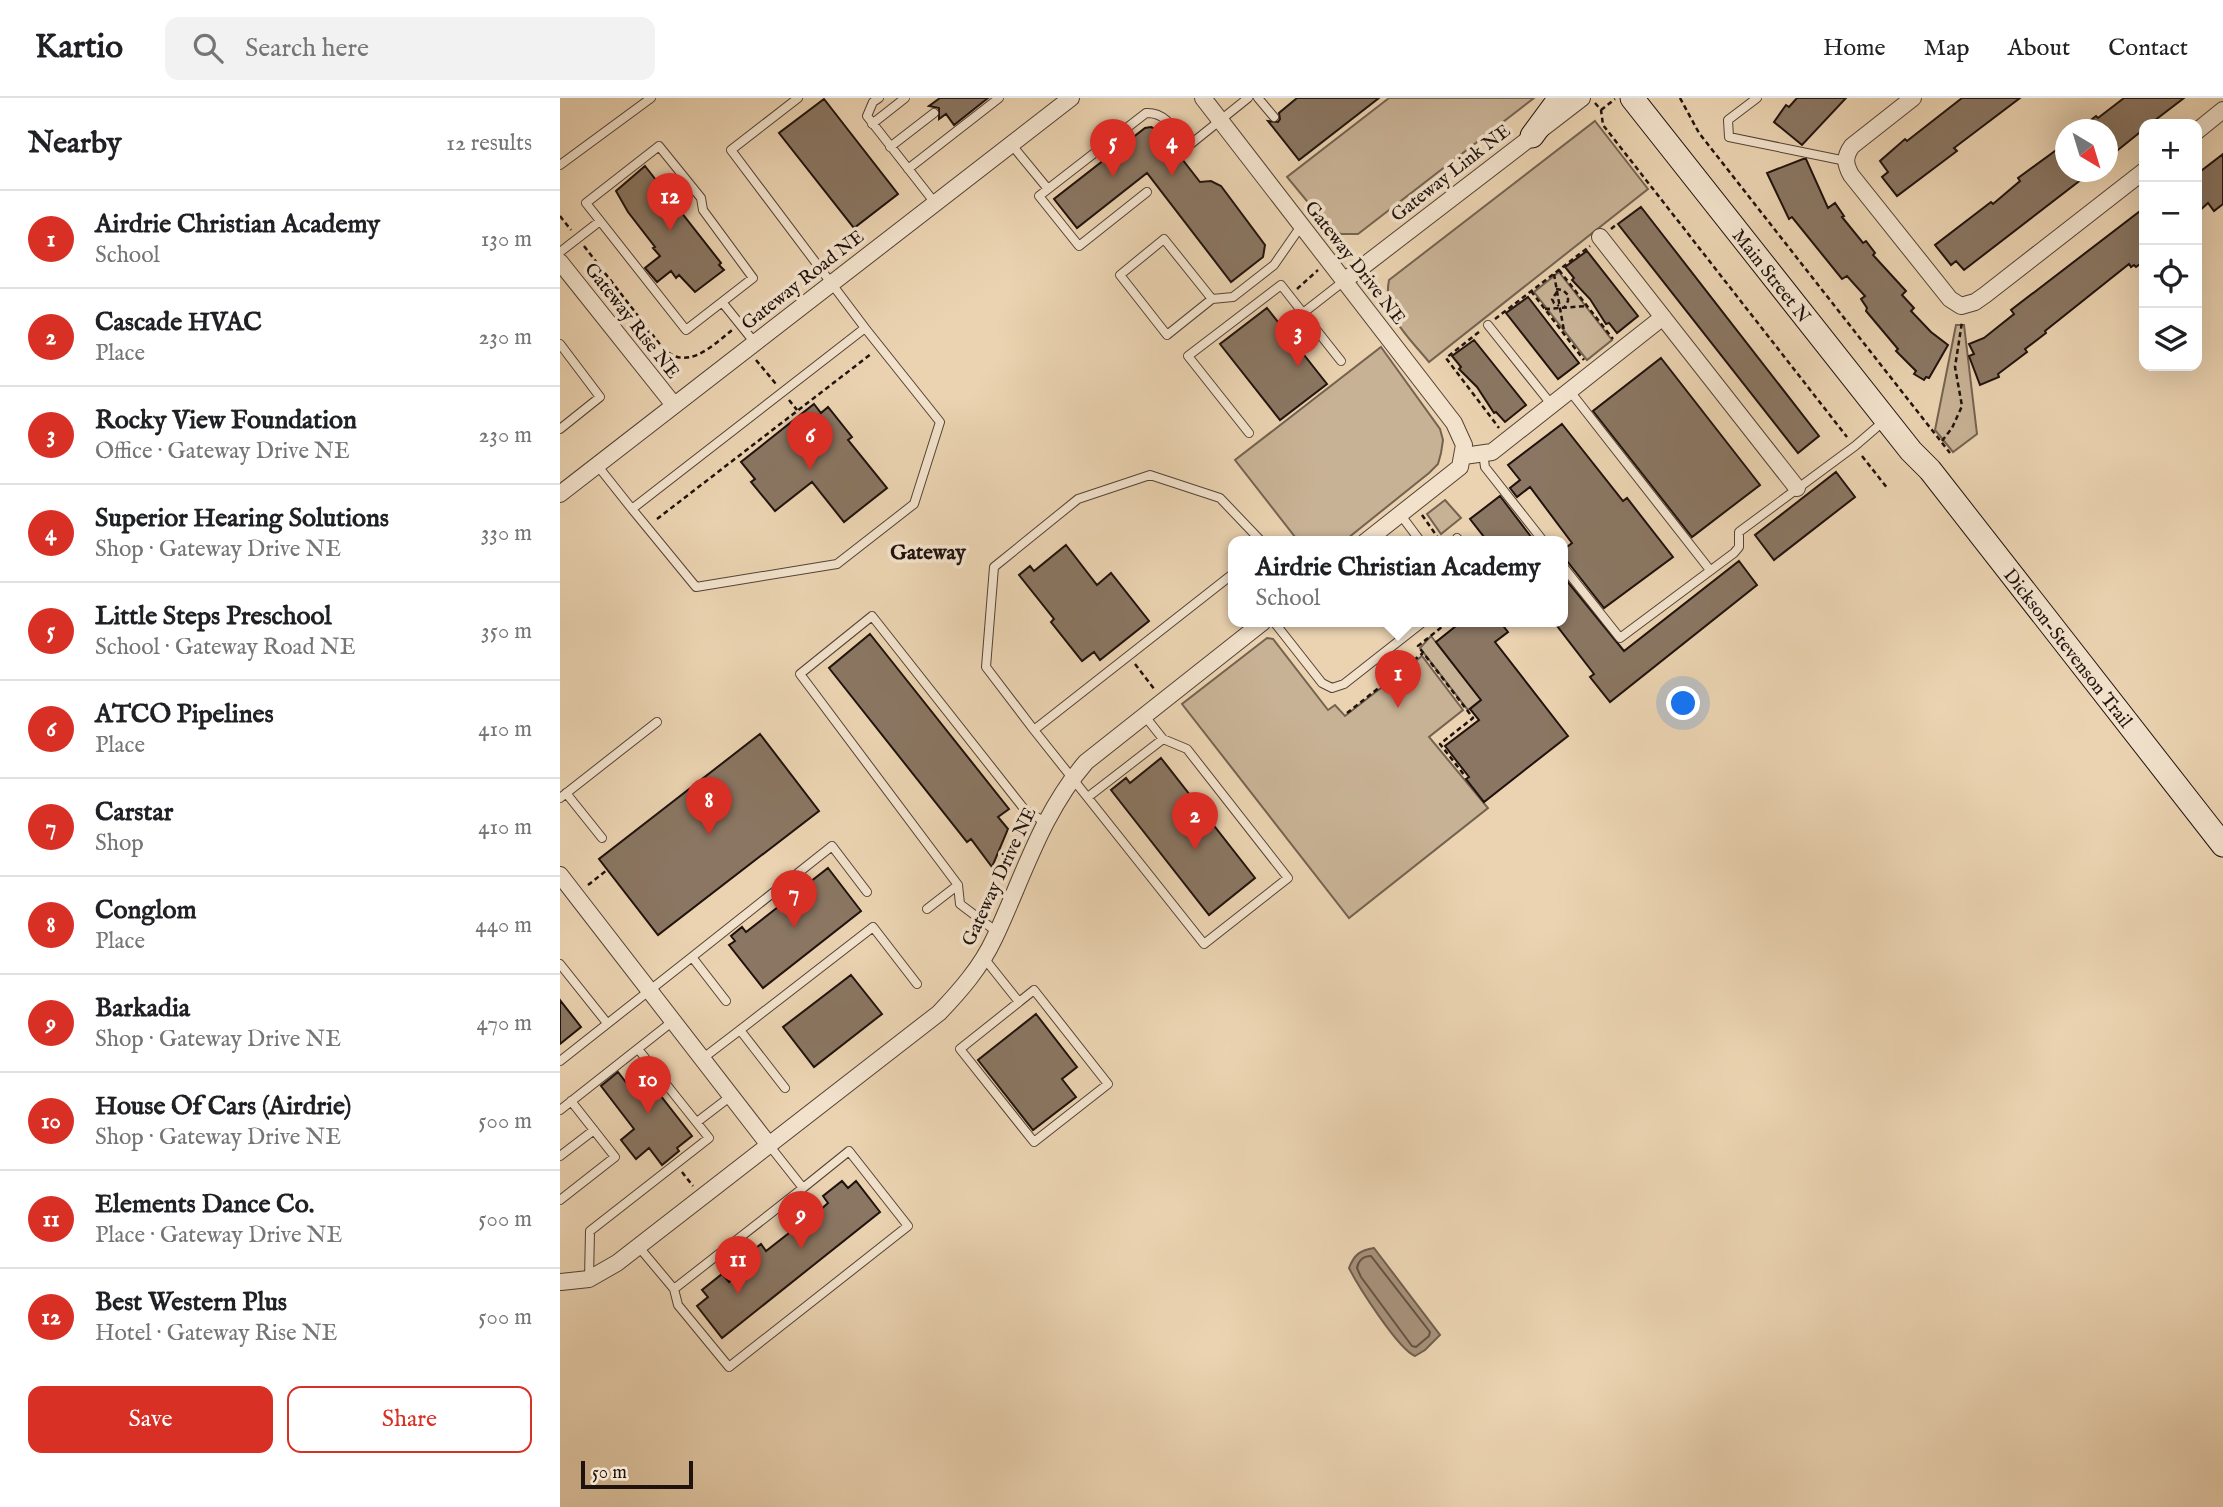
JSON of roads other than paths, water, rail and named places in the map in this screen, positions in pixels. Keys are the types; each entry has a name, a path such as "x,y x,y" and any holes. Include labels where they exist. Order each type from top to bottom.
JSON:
{"street":[{"name":"Gateway Road NE","path":"560,494 1071,98"},
{"name":"Gateway Drive NE","path":"1203,98 1454,423 1464,445 1464,456"},
{"path":"1532,136 1560,98"},
{"name":"Gateway Link NE","path":"1344,281 1582,98"},
{"name":"Main Street N","path":"1632,98 1912,451"},
{"path":"1653,98 1692,174"},
{"path":"1913,98 1852,146 1846,155 1846,161 1851,175 1950,299 1961,306 1975,302 1985,295 2139,176"},
{"path":"2202,127 2223,110"},
{"path":"1600,237 1797,488"},
{"name":"Gateway Rise NE","path":"560,261 674,405"},
{"path":"1372,536 1460,467 1464,456 1492,452 1662,317"},
{"name":"Dickson-Stevenson Trail","path":"1912,451 1930,470 2223,845"},
{"name":"Gateway Drive NE","path":"561,1282 589,1279 617,1263 939,1013 959,992 984,958 1045,822 1072,778 1086,762 1257,627"},
{"path":"561,879 769,1144"}],"lane":[{"path":"560,165 651,98"},
{"path":"597,465 696,587 837,564 914,504 940,422 865,328 731,150 798,98"},
{"path":"879,98 873,102 867,116 934,203"},
{"path":"872,124 905,98"},
{"path":"908,169 999,98"},
{"path":"1146,192 1079,246 1039,196 1146,113 1157,113 1165,118 1187,147 1248,98"},
{"path":"1258,98 1274,117"},
{"path":"1757,98 1728,120 1729,138 1846,161"},
{"path":"891,147 934,113"},
{"path":"1011,144 1048,189"},
{"path":"659,146 701,198 703,210 753,278 722,302 687,330 586,203 659,146"},
{"path":"560,251 600,221"},
{"path":"1212,299 1164,239 1119,275 1167,335 1212,299 1233,297 1274,265 1301,226"},
{"path":"1303,313 1344,281"},
{"path":"1249,433 1188,356 1281,285 1341,361"},
{"path":"722,302 751,346"},
{"path":"1488,325 1551,404"},
{"path":"632,509 865,328"},
{"path":"560,344 600,397 560,429"},
{"path":"1569,390 1710,570"},
{"path":"1568,571 1620,638 1734,553 1739,547 1739,532 1855,446 1886,419"},
{"path":"1483,453 1485,467 1539,536"},
{"path":"1144,715 1163,739 1187,749 1288,878 1204,944 985,667 994,566 1078,499 1150,475 1220,498 1256,536"},
{"path":"1400,514 1416,536"},
{"path":"1034,730 1228,578"},
{"path":"997,932 960,904 958,885 800,674 873,617 1025,810 1045,822"},
{"path":"1278,627 1322,682 1332,688 1344,684 1417,627"},
{"path":"602,838 563,795 657,722"},
{"path":"1088,797 1163,739"},
{"path":"560,1061 832,846 867,892"},
{"path":"927,909 958,885"},
{"path":"702,1059 873,927 917,984"},
{"path":"692,957 726,1001"},
{"path":"984,958 1019,1002"},
{"path":"560,964 607,1023"},
{"path":"1034,990 1108,1084 1034,1142 960,1049 1019,1002 1034,990"},
{"path":"560,1110 673,1021"},
{"path":"740,1030 785,1088"},
{"path":"589,1279 590,1231 709,1138 638,1049"},
{"path":"697,1122 731,1096"},
{"path":"560,1200 615,1157 571,1101"},
{"path":"560,1156 594,1130"},
{"path":"769,1144 803,1188"},
{"path":"638,1246 674,1290 678,1305 729,1367 908,1226 849,1152 674,1290"}],"water":[{"path":"1374,1248 1440,1335 1415,1356 1389,1330 1349,1268 1358,1254"}],"place":[{"name":"Superior Hearing Solutions","path":"1172,176"},
{"name":"Little Steps Preschool","path":"1113,177"},
{"name":"Best Western Plus","path":"670,231"},
{"name":"Rocky View Foundation","path":"1298,367"},
{"name":"ATCO Pipelines","path":"810,470"},
{"name":"Airdrie Christian Academy","path":"1398,708"},
{"name":"Conglom","path":"709,835"},
{"name":"Cascade HVAC","path":"1195,850"},
{"name":"Carstar","path":"794,928"},
{"name":"House Of Cars (Airdrie)","path":"648,1114"},
{"name":"Barkadia","path":"801,1249"},
{"name":"Elements Dance Co.","path":"738,1294"}],"district":[{"name":"Gateway","path":"928,552"}]}
